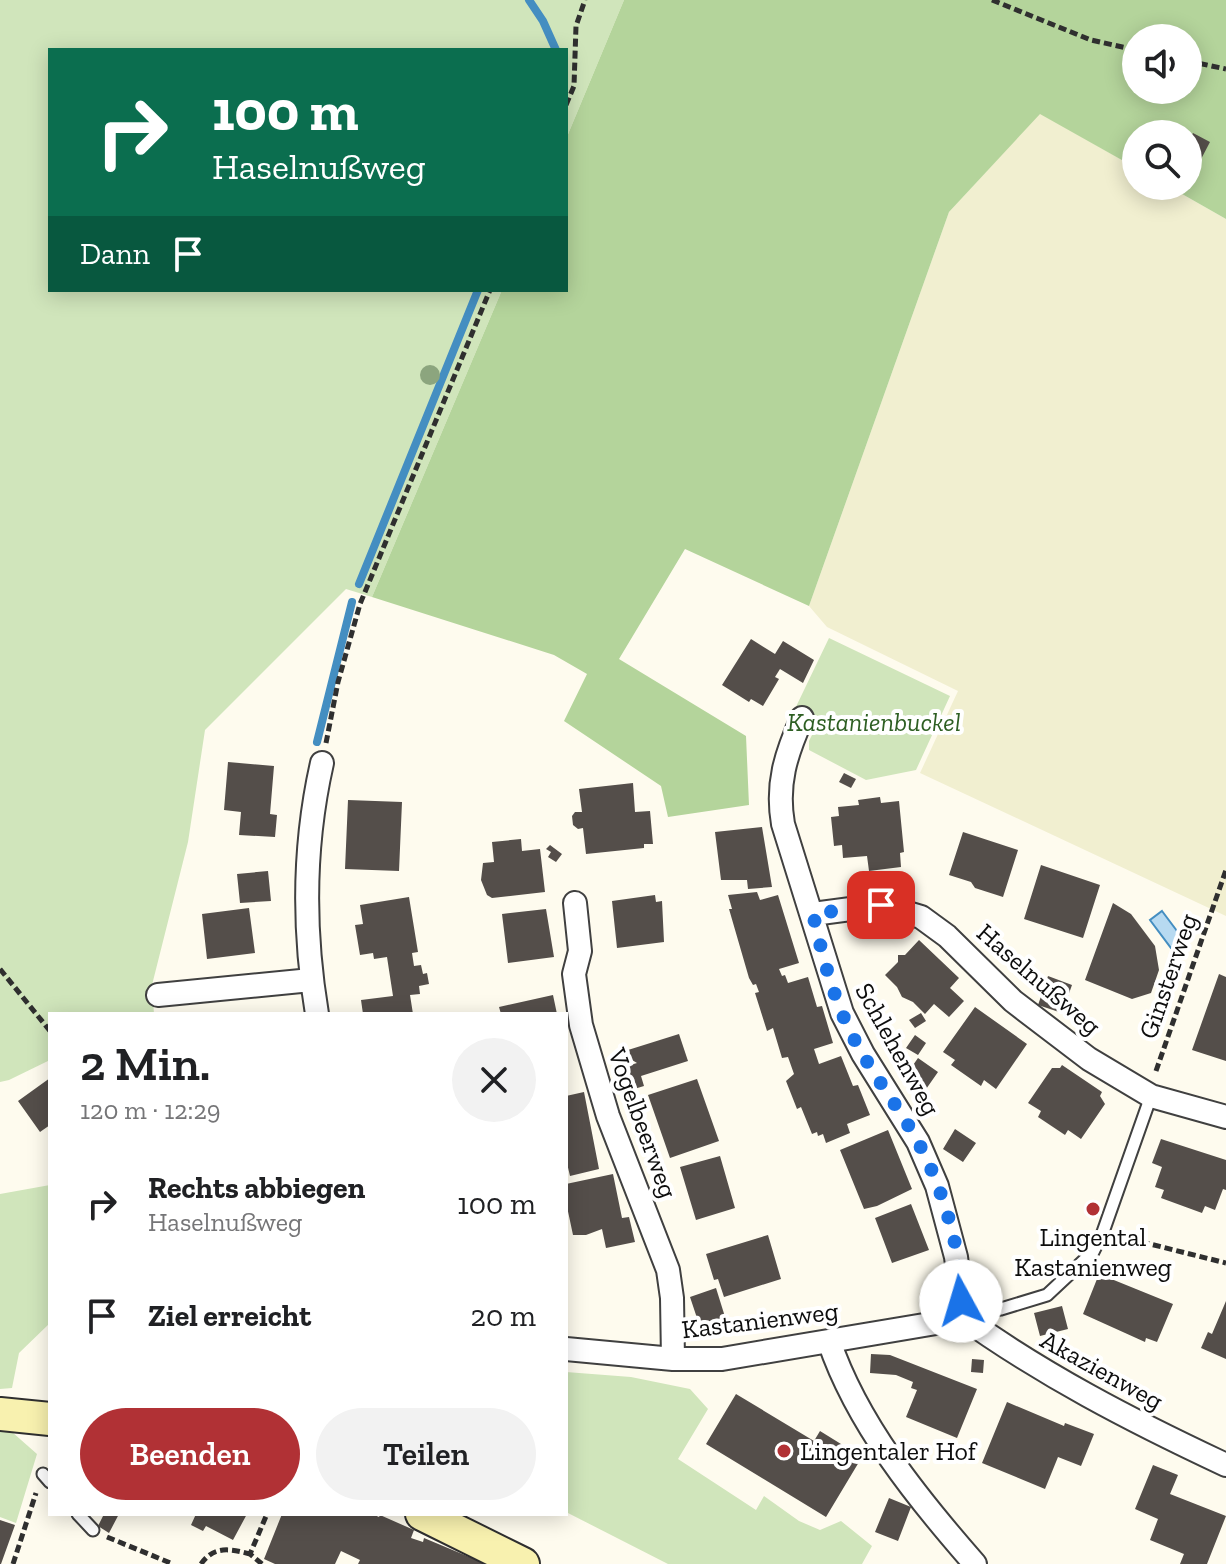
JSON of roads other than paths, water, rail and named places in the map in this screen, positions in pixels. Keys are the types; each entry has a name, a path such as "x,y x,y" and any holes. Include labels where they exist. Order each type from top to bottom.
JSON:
{"main road":[{"path":"0,1414 48,1419"},
{"path":"426,1516 523,1564"}],"street":[{"name":"Schlehenweg","path":"802,718 783,765 779,801 783,824 813,914 834,995 850,1032 918,1142 937,1186 956,1257 961,1296 957,1313"},
{"path":"317,1012 307,918 307,857 313,802 322,763"},
{"name":"Vogelbeerweg","path":"575,903 580,951 574,974 581,1025 608,1116 668,1270 672,1298 673,1359"},
{"name":"Haselnußweg","path":"813,914 881,905 921,917 947,936 993,983 1089,1059 1150,1096 1226,1117"},
{"path":"158,995 311,980"},
{"name":"Kastanienweg","path":"568,1349 673,1359 722,1359 948,1321 957,1313"},
{"name":"Akazienweg","path":"957,1313 1023,1359 1083,1394 1226,1465"},
{"path":"829,1341 852,1396 871,1426 918,1495 975,1564"}],"lane":[{"path":"957,1313 1001,1309 1047,1295 1093,1252 1103,1232 1150,1096"},
{"path":"80,1516 93,1530"}],"water":[{"path":"1162,911 1183,939 1171,948 1150,920"}],"waterway":[{"path":"529,0 555,48"},
{"path":"359,584 477,292"},
{"path":"317,742 352,602"}],"place":[{"name":"Lingental Kastanienweg","path":"1093,1209"},
{"name":"Lingentaler Hof","path":"784,1451"}],"park label":[{"name":"Kastanienbuckel","path":"874,722"}]}
